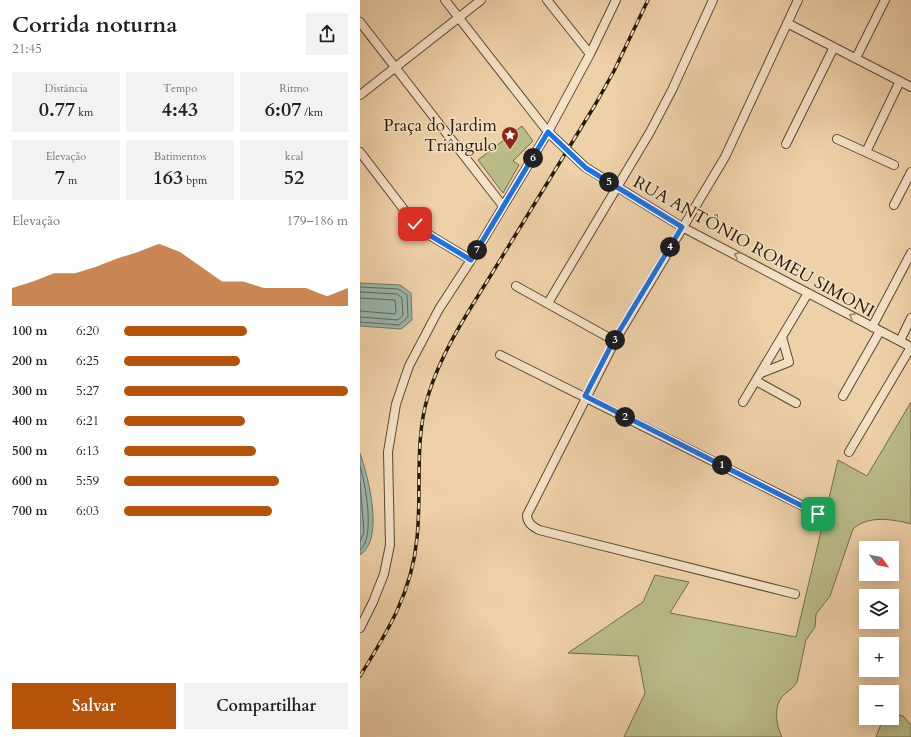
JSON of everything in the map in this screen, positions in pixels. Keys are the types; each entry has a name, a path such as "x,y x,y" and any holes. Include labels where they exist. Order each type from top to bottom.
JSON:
{"street":[{"name":"RUA ANTÔNIO ROMEU SIMONI","path":"445,0 548,132 586,168 682,227 911,347"},
{"path":"360,95 481,0"},
{"path":"547,0 590,54"},
{"path":"360,628 373,602 384,574 390,545 388,452 396,404 409,366 423,337 548,132 590,54 616,0"},
{"path":"548,303 664,106 713,0"},
{"path":"795,594 539,530 531,526 527,520 527,515 614,340 725,157 798,0"},
{"path":"856,58 885,0"},
{"path":"360,22 503,206"},
{"path":"787,23 911,87"},
{"path":"786,144 834,47"},
{"path":"866,152 900,81"},
{"path":"837,139 894,165"},
{"path":"360,152 421,230 471,260"},
{"path":"894,205 911,172"},
{"path":"872,327 911,253"},
{"path":"516,286 614,340"},
{"path":"743,402 808,293"},
{"path":"900,341 911,318"},
{"path":"843,396 880,331"},
{"path":"761,373 789,362 782,337"},
{"path":"849,452 911,347"},
{"path":"500,354 818,514"},
{"path":"756,381 796,403"}],"green space":[{"name":"Praça do Jardim Triângulo","path":"522,126 533,141 513,161 519,165 503,193 478,160"},
{"path":"911,402 911,524 881,519 866,522 853,529 830,596 816,614 815,627 806,640 797,682 778,704 777,721 782,737 624,737 645,693 638,656 568,653 643,602 655,575 689,582 670,613 796,637 838,460 867,476"},
{"path":"899,715 903,716 911,725 911,737 876,737 881,725 899,725"}],"water":[{"path":"360,283 400,285 411,293 412,320 401,329 360,326"},
{"path":"360,453 370,491 373,522 372,536 368,547 360,555"}],"railway":[{"path":"360,676 389,627 404,594 410,576 417,538 421,431 428,396 434,379 448,347 466,316 595,105 614,71 648,0"}],"place":[{"name":"Praça do Jardim Triângulo","path":"510,150"}],"route":[{"path":"415,224 421,230 471,260 548,132 586,168 682,227 614,340 585,396 818,514"}]}
